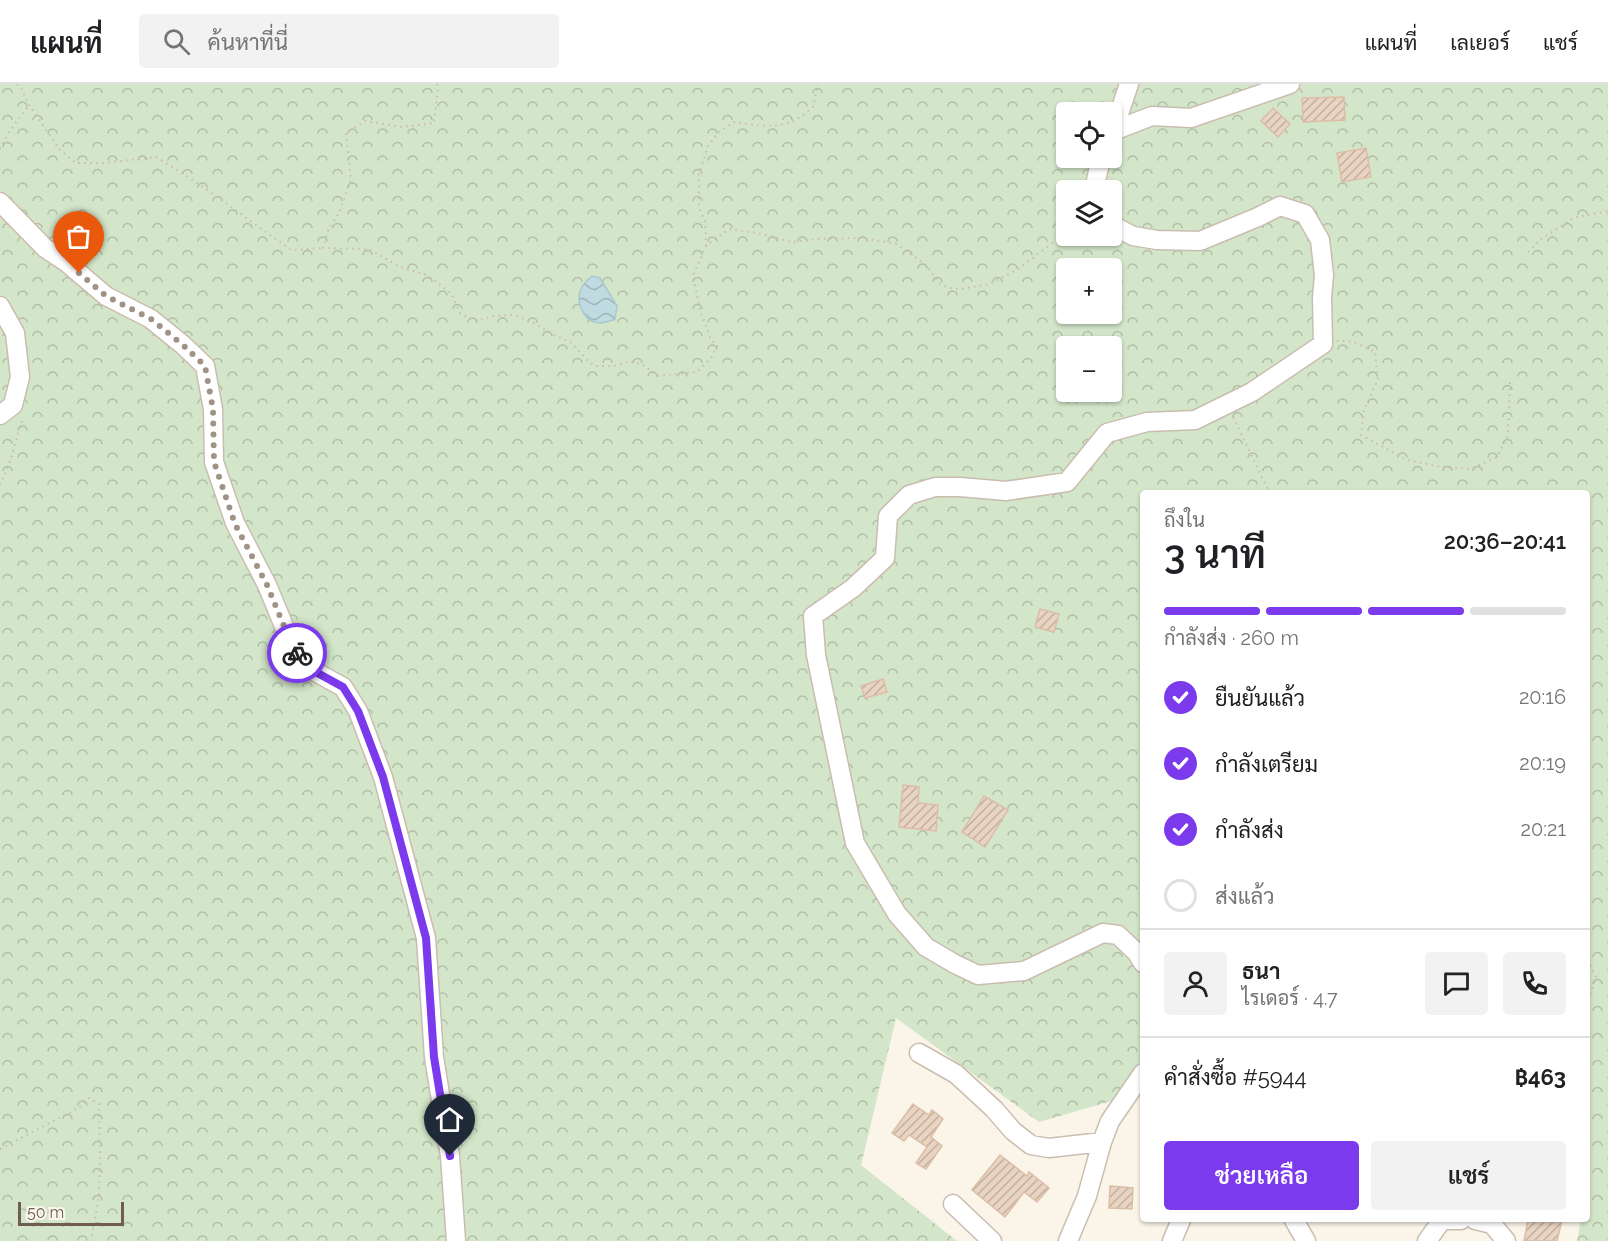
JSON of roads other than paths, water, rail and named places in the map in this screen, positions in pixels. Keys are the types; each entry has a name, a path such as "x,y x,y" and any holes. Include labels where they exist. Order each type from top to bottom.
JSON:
{"street":[{"path":"1122,104 1129,84"},
{"path":"1122,129 1152,116 1191,118 1290,84"},
{"path":"0,202 45,248 66,262 106,296 151,319 205,366 213,409 214,462 235,524 267,585 293,648 312,670 343,687 358,711 383,777 426,938 434,1057 450,1156 456,1241"},
{"path":"1122,230 1132,236 1157,240 1200,241 1280,206 1305,214 1320,240 1324,274 1323,344 1252,392 1195,420 1147,422 1107,433 1067,482 1006,491 935,487 909,495 888,516 885,558 853,588 813,616 816,655 855,843 897,914 926,947 978,975 1024,971 1103,933 1118,935 1140,958"},
{"path":"0,306 15,333 20,377 7,410"},
{"path":"919,1053 957,1074 1014,1131 1031,1144 1049,1148 1102,1142"},
{"path":"1068,1241 1088,1196 1110,1121 1140,1077"},
{"path":"953,1204 992,1241"},
{"path":"1172,1241 1180,1222"},
{"path":"1295,1222 1306,1241"},
{"path":"1427,1241 1441,1222"},
{"path":"1484,1222 1492,1224 1506,1241"}],"water":[{"path":"592,276 600,278 617,306 615,319 601,323 595,322 586,317 583,312 579,302 580,291"}]}
